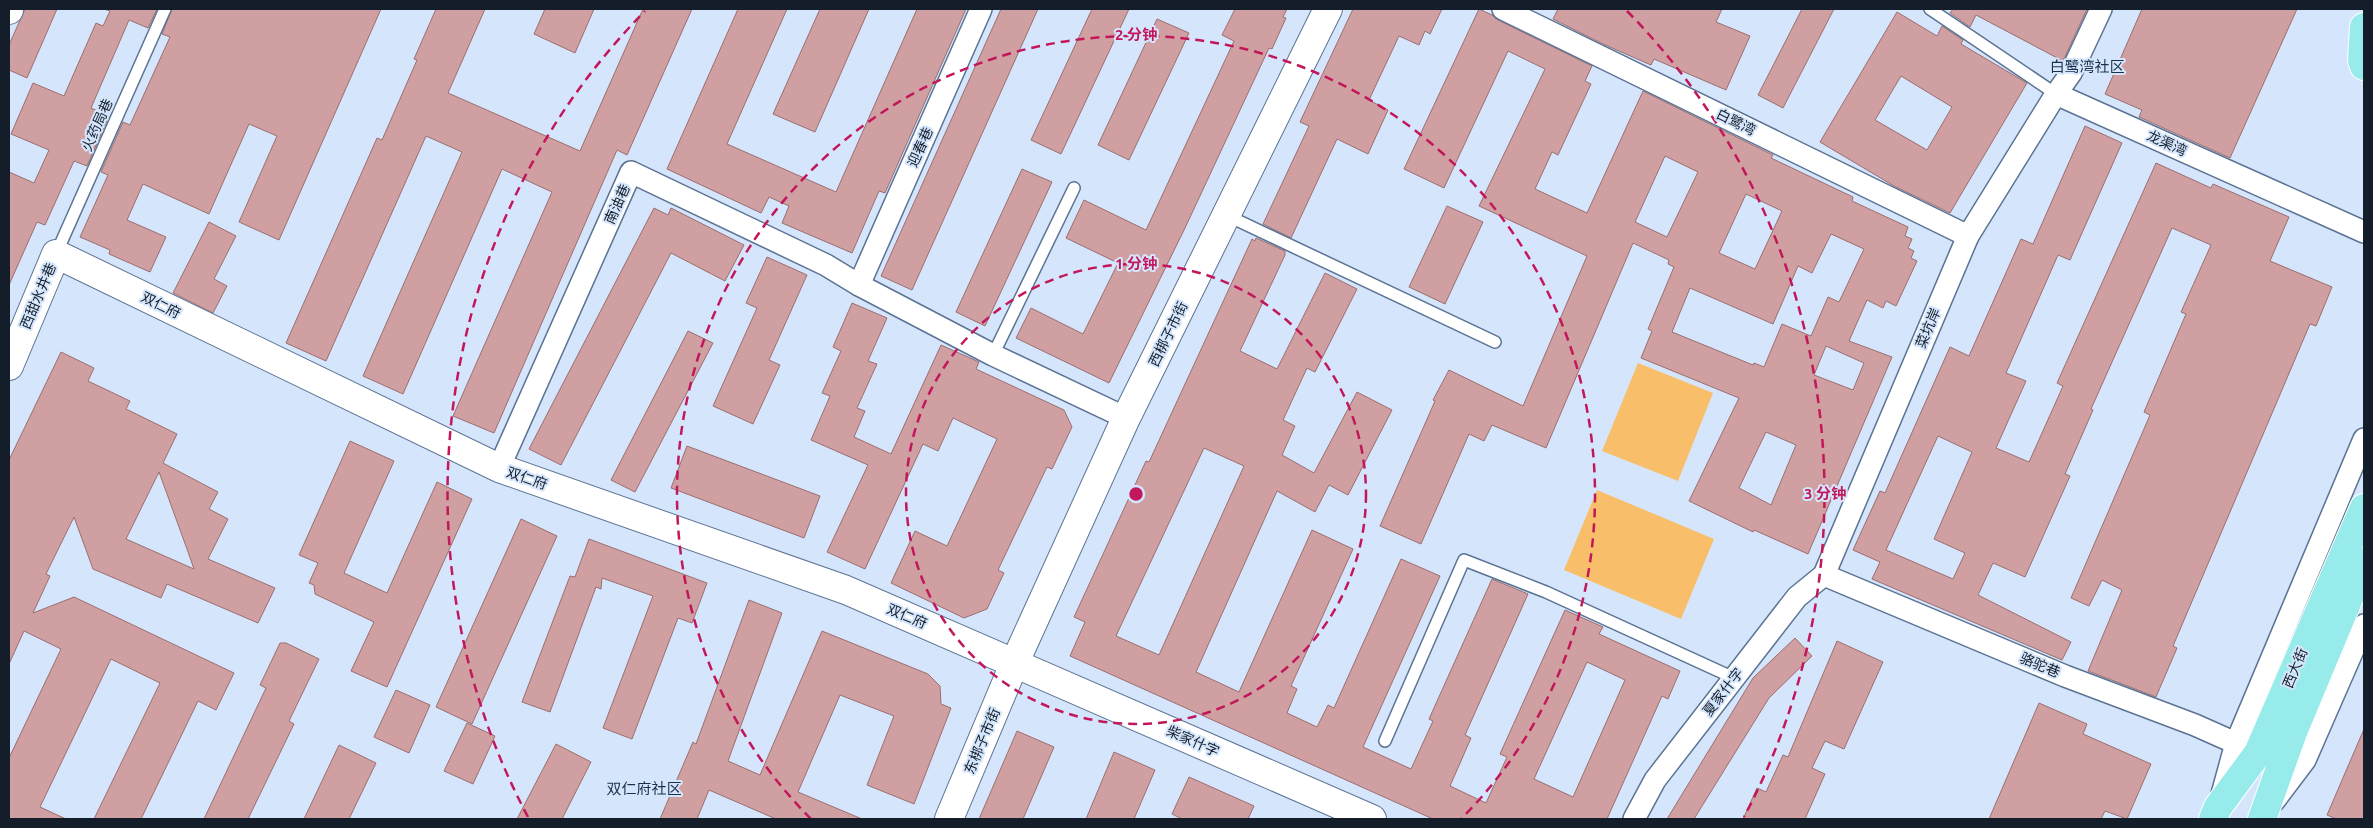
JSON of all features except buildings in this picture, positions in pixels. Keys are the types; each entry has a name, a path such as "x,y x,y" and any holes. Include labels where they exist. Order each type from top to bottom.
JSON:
{"main road":[{"path":"2364,27 2362,60 2364,66"},
{"name":"西大街","path":"2216,813 2364,508"},
{"name":"西大街","path":"2263,816 2293,732 2364,562"}],"street":[{"name":"迎春巷","path":"859,285 981,9"},
{"name":"西梆子市街","path":"1015,662 1126,418 1328,9"},
{"name":"白鹭湾","path":"1504,9 1968,236"},
{"path":"2056,94 2071,72 2100,9"},
{"name":"菜坑岸","path":"1824,575 1968,236 2056,94"},
{"name":"龙渠湾","path":"2056,94 2364,232"},
{"name":"南油巷","path":"499,468 631,172 826,266 859,285"},
{"name":"西甜水井巷","path":"9,366 56,254"},
{"name":"双仁府","path":"56,254 499,468 846,590 1015,662"},
{"path":"859,285 993,355 1126,418"},
{"path":"2247,748 2364,438"},
{"name":"夏家什字","path":"1634,819 1655,780 1797,597 1824,575"},
{"name":"骆驼巷","path":"1824,575 2065,676 2195,725 2247,748"},
{"path":"2263,816 2305,760 2364,625"},
{"name":"东梆子市街","path":"948,819 1015,662"},
{"name":"柴家什字","path":"1015,662 1372,819"}],"lane":[{"name":"火药局巷","path":"56,254 165,9"},
{"path":"1930,9 2056,94"},
{"path":"993,355 1074,188"},
{"path":"1226,215 1495,342"},
{"path":"1385,741 1464,560 1546,592 1734,678"}],"shaded area":[{"path":"1638,363 1713,393 1678,481 1602,451"},
{"path":"1597,490 1714,539 1681,619 1564,570"}],"district":[{"name":"白鹭湾社区","path":"2087,66"},
{"name":"双仁府社区","path":"644,788"}]}
